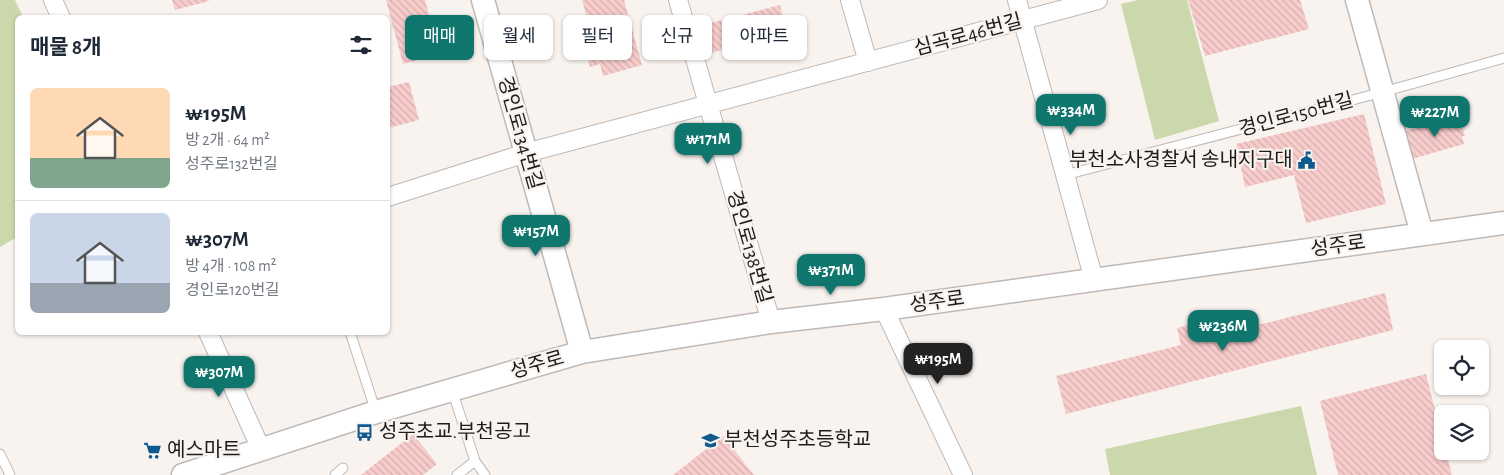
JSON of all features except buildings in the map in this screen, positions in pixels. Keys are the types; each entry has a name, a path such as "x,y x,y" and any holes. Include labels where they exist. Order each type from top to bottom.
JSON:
{"street":[{"path":"53,0 60,15"},
{"name":"경인로134번길","path":"483,0 582,352"},
{"name":"경인로138번길","path":"678,0 771,322"},
{"path":"850,0 868,62"},
{"path":"1017,0 1094,280"},
{"name":"심곡로46번길","path":"390,196 526,153 1098,0"},
{"path":"1357,0 1422,234"},
{"name":"성주로","path":"183,475 376,412 582,352 771,322 884,309 1504,223"},
{"path":"884,309 963,475"},
{"path":"209,335 261,449"}],"lane":[{"name":"경인로150번길","path":"1065,175 1383,92 1504,58"},
{"path":"351,335 376,412"},
{"path":"451,390 475,461 484,475"},
{"path":"0,454 10,475"},
{"path":"457,475 475,461"},
{"path":"335,475 343,468"}],"green space":[{"path":"0,0 15,0 22,15 15,15 15,238 0,247"},
{"path":"1138,0 1187,0 1219,121 1155,140 1121,4"},
{"path":"1301,406 1317,475 1110,475 1105,449"}],"place":[{"name":"부천소사경찰서 송내지구대","path":"1307,160"},
{"name":"성주초교.부천공고","path":"365,432"},
{"name":"부천성주초등학교","path":"710,440"},
{"name":"예스마트","path":"153,450"}]}
